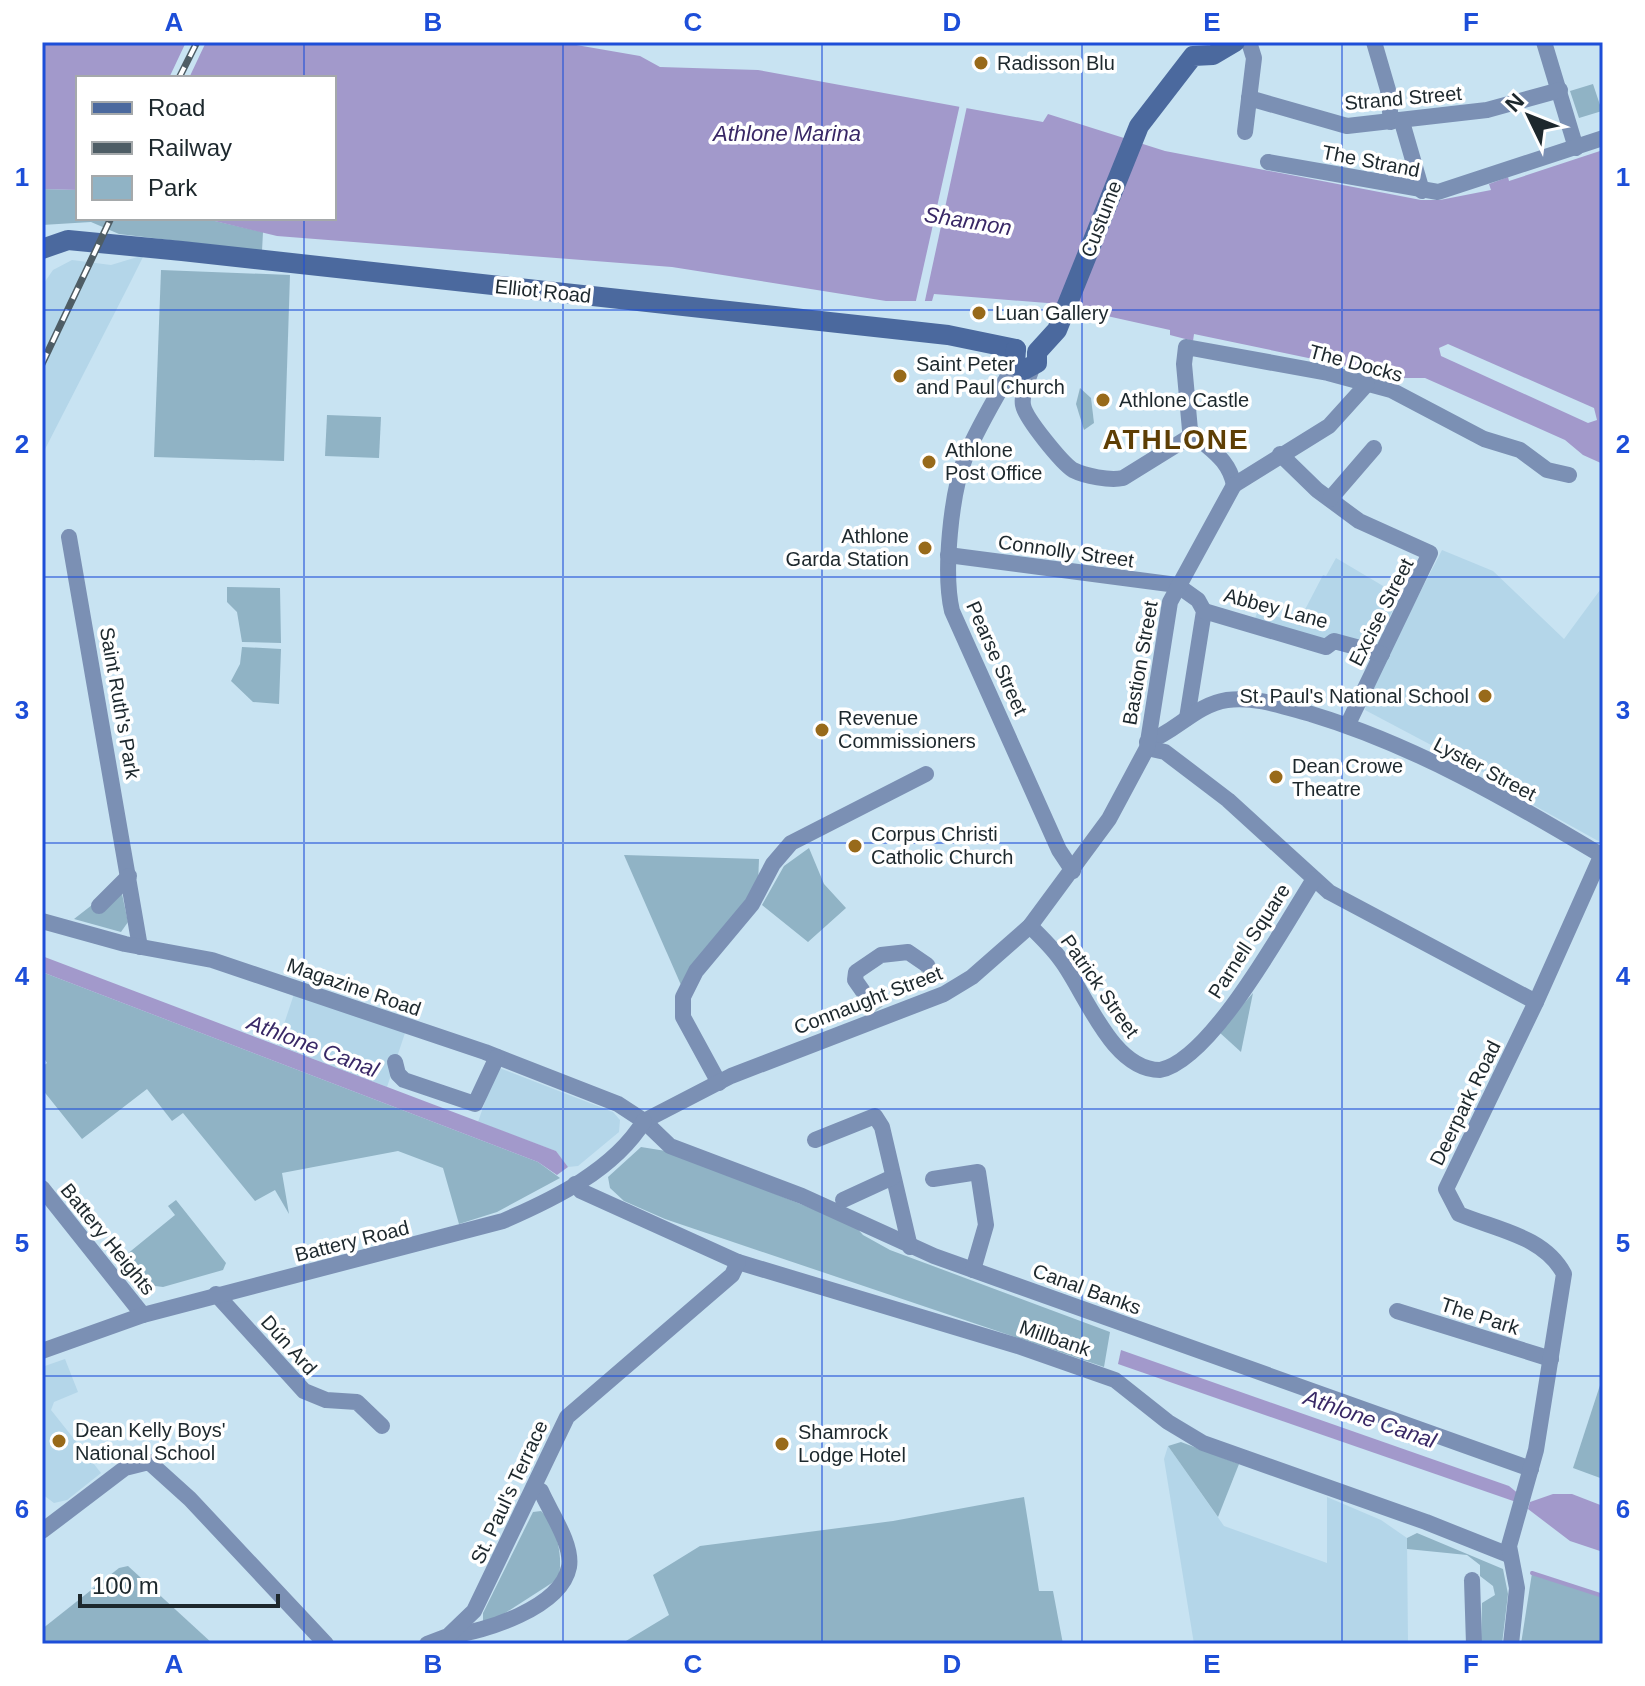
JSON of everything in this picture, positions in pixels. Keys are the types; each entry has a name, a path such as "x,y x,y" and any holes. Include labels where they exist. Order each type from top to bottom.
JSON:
{"main road":[{"name":"Custume","path":"1025,358 1057,330 1139,126 1193,56 1213,55 1235,42"},
{"name":"Elliot Road","path":"42,249 68,240 948,335 1025,358"}],"street":[{"path":"1245,132 1254,58 1249,42"},
{"path":"1374,42 1396,122 1422,191"},
{"path":"1544,42 1576,148"},
{"name":"Strand Street","path":"1249,98 1347,126 1487,110 1560,90"},
{"name":"The Strand","path":"1268,162 1422,191 1451,190 1603,138"},
{"name":"The Docks","path":"1194,434 1185,380 1186,347 1328,373 1367,384 1421,404 1484,439 1520,450 1547,470 1569,475"},
{"path":"1025,358 1024,409 1043,438 1072,469 1114,480 1123,478 1194,434 1211,445 1232,473 1234,485 1329,426 1367,384"},
{"name":"Pearse Street","path":"1025,358 965,458 948,555 952,611 1059,850 1073,871"},
{"path":"1330,499 1374,448"},
{"name":"Excise Street","path":"1280,454 1359,521 1430,553 1348,724"},
{"name":"Bastion Street","path":"1147,745 1170,602 1234,485"},
{"name":"Saint Ruth's Park","path":"69,537 140,947"},
{"name":"Connolly Street","path":"948,555 1177,585"},
{"name":"Abbey Lane","path":"1177,585 1198,600 1204,611 1187,718"},
{"name":"Abbey Lane","path":"1204,611 1326,647 1334,641 1382,654"},
{"name":"Lyster Street","path":"1147,745 1213,703 1242,699 1282,705 1348,724 1470,781 1602,854"},
{"name":"Connaught Street","path":"644,1121 719,1083 972,977 1030,926 1073,871 1109,819 1147,745"},
{"name":"Parnell Square","path":"1147,745 1165,752 1190,771 1260,828 1329,892 1536,1002"},
{"path":"719,1083 683,1017 683,997 696,971 752,904 773,864 791,843 926,774"},
{"name":"Deerpark Road","path":"1509,1555 1510,1541 1529,1476 1564,1274 1554,1255 1537,1242 1459,1214 1446,1189 1536,1002 1602,854"},
{"path":"99,906 129,876"},
{"name":"Parnell Square","path":"1139,1065 1167,1068 1187,1055 1214,1028 1236,1001 1314,879"},
{"name":"Magazine Road","path":"42,921 140,947 212,960 497,1057 618,1104 644,1121"},
{"name":"Patrick Street","path":"1030,926 1063,963 1121,1053 1139,1065"},
{"path":"862,990 855,980 856,972 881,955 908,952 927,965"},
{"path":"395,1062 398,1074 404,1080 475,1104 497,1057"},
{"path":"815,1140 875,1116 882,1127 910,1247"},
{"name":"Battery Road","path":"42,1351 143,1315 216,1294 478,1230 545,1203 578,1183 632,1140 644,1121"},
{"name":"Canal Banks","path":"644,1121 670,1146 775,1185 910,1247 1529,1476"},
{"path":"933,1179 978,1172 986,1225 973,1270"},
{"path":"843,1200 893,1177"},
{"name":"Millbank","path":"578,1183 581,1191 738,1262 975,1332 1115,1380 1168,1422 1203,1443 1426,1522 1509,1555"},
{"name":"Battery Heights","path":"42,1188 143,1315"},
{"name":"St. Paul's Terrace","path":"427,1644 448,1636 474,1611 570,1413 732,1275 738,1262"},
{"name":"Dún Ard","path":"216,1294 304,1391 326,1400 357,1402 382,1426"},
{"name":"The Park","path":"1397,1311 1551,1359"},
{"path":"42,1507 48,1527 125,1468 149,1462 190,1499 326,1644"},
{"path":"448,1636 501,1626 558,1589 569,1567 566,1543 541,1491 534,1487"},
{"path":"1509,1555 1517,1588 1511,1644"},
{"path":"1472,1580 1474,1644"}],"shaded area":[{"path":"144,255 42,455 42,286 53,270 72,260 111,265"},
{"name":"St. Paul's National School","path":"1442,550 1493,571 1564,639 1603,586 1600,842 1483,777 1484,773 1365,710 1368,693"},
{"path":"1336,558 1400,596 1374,647 1326,644 1253,623 1258,611 1298,623 1323,575 1326,576"},
{"path":"295,991 405,1033 387,1087 277,1045"},
{"path":"497,1067 613,1112 620,1120 619,1132 578,1166 568,1167 556,1151 478,1122"},
{"name":"Dean Kelly Boys' National School","path":"65,1359 78,1392 54,1402 51,1410 101,1473 67,1500 54,1503 42,1494 42,1367"},
{"path":"1168,1446 1224,1526 1327,1563 1327,1497 1381,1520 1407,1538 1408,1644 1194,1644 1164,1459"}],"green space":[{"path":"1593,84 1602,111 1579,118 1570,91"},
{"path":"42,189 76,190 76,220 211,220 263,232 262,251 119,234 91,222 42,225"},
{"path":"161,270 290,275 284,461 154,457"},
{"path":"1080,388 1091,398 1094,423 1084,430 1076,404"},
{"path":"327,415 381,417 379,458 325,456"},
{"path":"227,587 280,588 281,643 242,642 237,612 227,602"},
{"path":"242,647 281,649 279,704 253,702 231,681 240,664"},
{"path":"809,848 824,884 846,908 808,942 762,905 784,866"},
{"path":"624,855 759,859 758,885 681,985"},
{"path":"122,894 128,922 121,932 74,919 92,905"},
{"path":"42,972 538,1162 560,1178 497,1212 459,1224 443,1168 398,1151 282,1173 289,1214 275,1190 255,1201 183,1113 172,1121 147,1089 82,1139 42,1089 42,1067 47,1063 42,1055"},
{"path":"1253,993 1241,1052 1219,1032"},
{"path":"641,1147 672,1152 855,1226 863,1235 890,1250 1110,1332 1104,1367 665,1219 624,1201 610,1188 608,1177"},
{"path":"176,1200 226,1263 223,1270 163,1287 140,1284 121,1259 175,1215 168,1206"},
{"path":"1603,1376 1603,1479 1573,1468"},
{"path":"1181,1442 1239,1464 1218,1517 1168,1446"},
{"path":"1024,1497 1039,1591 1053,1591 1063,1644 621,1644 669,1615 653,1575 700,1546 893,1521"},
{"path":"541,1511 547,1517 558,1543 558,1579 488,1624 483,1622 483,1613 533,1512"},
{"path":"1417,1533 1503,1569 1508,1594 1502,1644 1481,1644 1482,1603 1495,1595 1493,1586 1480,1576 1480,1565 1467,1555 1407,1549 1407,1538"},
{"path":"128,1566 213,1644 42,1644 42,1629 119,1568"},
{"path":"1532,1573 1603,1596 1603,1644 1521,1644"}],"water":[{"path":"42,42 559,42 640,56 660,67 758,70 1043,122 1048,114 1165,151 1421,200 1440,200 1491,190 1489,184 1508,177 1509,181 1603,150 1603,464 1583,455 1565,440 1425,378 1404,378 1194,334 1193,341 1170,335 1170,330 1107,316 1097,307 934,294 932,301 886,301 672,267 277,236 210,220 336,220 336,76 76,76 76,190 42,189"},
{"path":"42,956 556,1151 568,1167 557,1175 538,1162 42,972"},
{"path":"1121,1350 1509,1486 1520,1495 1519,1503 1118,1364"},
{"path":"1553,1494 1572,1494 1603,1506 1603,1552 1570,1541 1528,1509 1530,1502"}],"pier":[{"path":"186,42 206,42 190,76 170,76"},
{"path":"960,104 967,106 924,305 915,305"},
{"path":"1448,344 1594,408 1597,420 1588,423 1441,356 1439,348"}],"waterway":[{"path":"1532,1573 1603,1596"}],"tunnel":[{"path":"927,965 935,982"},
{"path":"862,990 876,1011"}],"railway":[{"path":"180,76 197,42"},
{"path":"42,364 110,220"}],"place":[{"name":"Radisson Blu","path":"981,63"},
{"name":"Luan Gallery","path":"979,313"},
{"name":"Saint Peter and Paul Church","path":"900,376"},
{"name":"Athlone Castle","path":"1103,400"},
{"name":"Athlone Post Office","path":"929,462"},
{"name":"Athlone Garda Station","path":"925,548"},
{"name":"St. Paul's National School","path":"1485,696"},
{"name":"Revenue Commissioners","path":"822,730"},
{"name":"Dean Crowe Theatre","path":"1276,777"},
{"name":"Corpus Christi Catholic Church","path":"855,846"},
{"name":"Dean Kelly Boys' National School","path":"59,1441"},
{"name":"Shamrock Lodge Hotel","path":"782,1444"}],"district":[{"name":"ATHLONE","path":"1176,439"}],"water label":[{"name":"Athlone Marina","path":"787,133"},
{"name":"Shannon","path":"968,221"},
{"name":"Athlone Canal","path":"313,1046"},
{"name":"Athlone Canal","path":"1370,1419"}]}
